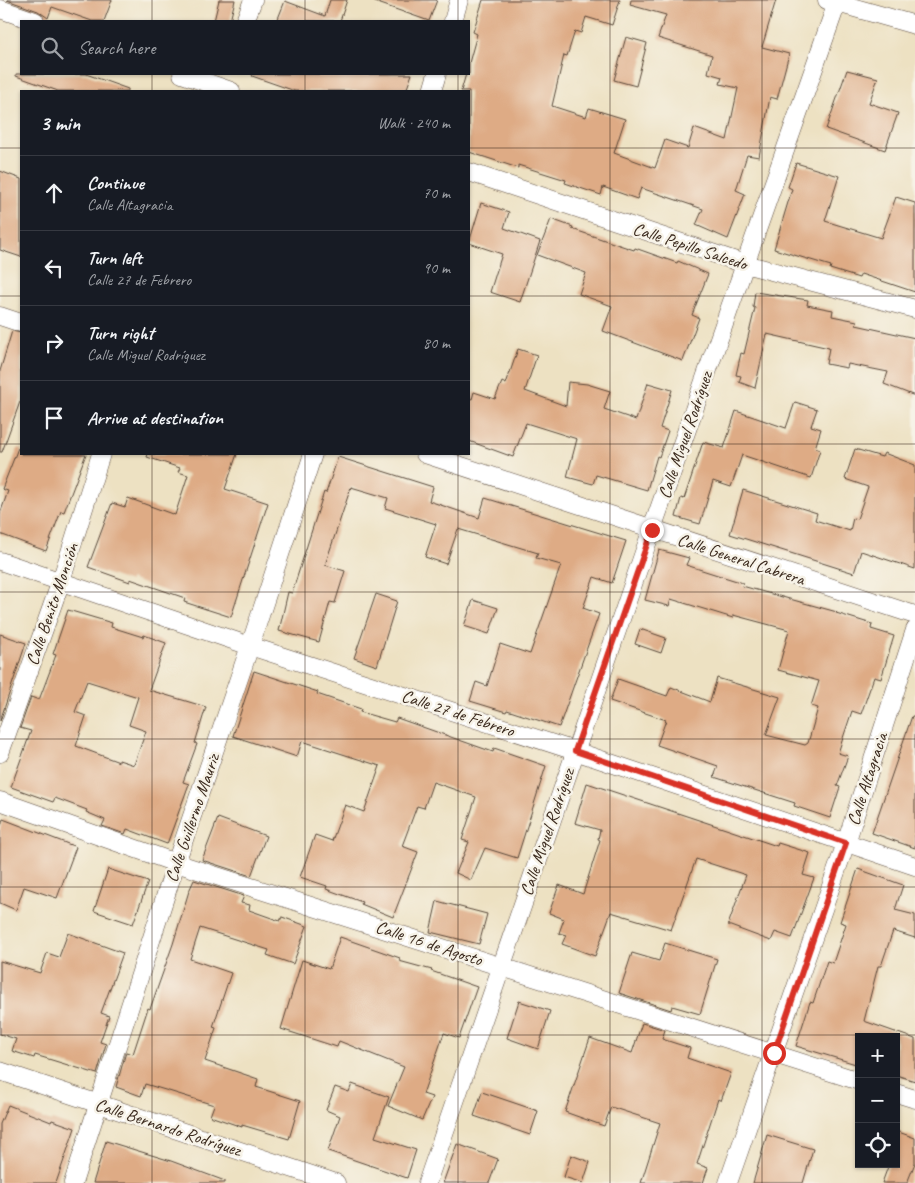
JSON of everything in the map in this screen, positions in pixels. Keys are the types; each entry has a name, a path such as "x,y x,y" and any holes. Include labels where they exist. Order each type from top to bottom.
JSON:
{"street":[{"path":"245,20 253,0"},
{"path":"453,20 460,0"},
{"path":"834,1 915,25"},
{"name":"Calle Miguel Rodríguez","path":"427,1183 834,1"},
{"path":"0,9 32,20"},
{"path":"186,75 224,86"},
{"path":"432,90 437,75"},
{"name":"Calle Pepillo Salcedo","path":"470,172 745,264 915,309"},
{"path":"0,316 20,323"},
{"name":"Calle Benito Monción","path":"0,753 61,581 102,455"},
{"name":"Calle Guillermo Mauriz","path":"72,1183 176,863 313,455"},
{"name":"Calle General Cabrera","path":"428,455 915,615"},
{"name":"Calle 27 de Febrero","path":"0,561 250,646 575,751 915,866"},
{"name":"Calle Altagracia","path":"728,1183 846,843 915,630"},
{"name":"Calle 16 de Agosto","path":"0,801 176,863 855,1080"},
{"name":"Calle Bernardo Rodríguez","path":"0,1071 336,1183"},
{"path":"900,1094 915,1099"}],"building":[{"path":"7,0 112,0 104,20 89,20 52,7 48,18 38,11"},
{"path":"219,0 235,0 230,20 214,20"},
{"path":"330,0 347,0 340,20 277,20 285,1 325,16"},
{"path":"376,0 437,0 429,20 375,2"},
{"path":"483,0 620,0 612,25 586,17 581,33 575,31 567,56 564,55 552,106 586,117 589,108 625,119 614,153 655,168 665,140 688,148 694,128 727,140 738,88 720,84 722,77 708,73 712,55 658,38 666,15 630,5 631,0 776,0 762,47 789,54 777,99 770,97 759,157 747,155 736,190 745,194 728,239 696,225 703,209 641,188 637,199 603,187 601,195 565,183 566,180 518,165 518,168 470,152 470,90 461,90 466,75 470,75 470,59 477,34 473,32"},
{"path":"626,37 647,43 636,86 614,80"},
{"path":"847,70 878,78 869,103 898,113 885,150 826,129"},
{"path":"16,74 89,75 128,90 55,90 16,76"},
{"path":"412,75 406,90 292,90 252,76"},
{"path":"796,163 839,176 825,221 881,238 896,197 915,203 915,292 861,274 859,278 830,269 831,266 774,249 792,189 788,187"},
{"path":"0,171 20,179 20,257 0,250"},
{"path":"481,203 509,212 504,228 540,241 520,302 490,292 502,254 470,243"},
{"path":"551,219 573,227 572,229 677,263 678,261 708,274 692,315 699,318 683,361 603,331 612,306 579,294 586,273 537,255"},
{"path":"755,292 808,300 807,305 833,310 832,316 857,321 856,325 915,338 915,396 884,384 888,372 848,364 847,368 826,364 829,348 767,334 755,388 739,382 741,376 736,375 741,353 744,354 755,308 753,307"},
{"path":"12,331 20,333 20,402 2,452 0,452 0,371"},
{"path":"518,349 537,355 525,391 566,406 568,382 587,384 610,391 604,409 636,420 648,383 672,390 660,428 668,431 659,457 657,456 647,490 596,475 593,484 567,477 577,439 526,423 513,457 470,441 470,398 472,399 474,392 495,399 502,382 506,384"},
{"path":"795,402 817,409 811,426 821,429 815,448 820,450 811,478 742,455 731,487 713,481 700,524 676,517 681,498 684,499 703,442 724,448 736,411 786,428"},
{"path":"18,448 20,449 20,455 86,455 64,512 61,511 46,551 0,534 0,514 8,491 2,489"},
{"path":"855,449 882,457 884,453 915,465 915,569 861,551 854,573 730,534 743,490 817,513 815,520 850,531 853,518 857,519 868,487 845,479"},
{"path":"148,455 237,455 225,489 268,503 231,617 184,602 185,598 130,579 130,582 88,567 112,503 125,507 128,498 175,515 188,475 178,472 180,468 147,457"},
{"path":"338,457 433,487 429,501 479,518 485,498 626,541 612,583 594,577 583,608 599,614 559,727 507,710 506,712 470,701 476,682 487,686 500,644 530,654 561,565 536,558 538,553 458,529 446,564 425,557 436,524 385,508 388,498 351,487 325,565 345,571 335,603 330,602 319,642 279,631 288,592 292,593 324,492 326,493"},
{"path":"659,550 689,558 686,565 743,583 742,586 837,612 872,624 871,629 894,636 881,679 874,677 861,714 852,711 838,753 848,756 837,786 840,787 830,818 794,806 795,803 714,777 718,766 657,745 666,720 610,701 618,679 667,696 671,687 710,702 717,678 780,697 766,735 805,745 808,743 818,708 811,706 819,681 778,670 789,630 733,615 733,618 671,599 669,606 645,600"},
{"path":"376,594 397,601 377,666 354,658"},
{"path":"473,600 498,608 489,634 464,626"},
{"path":"68,610 112,623 111,627 143,637 144,635 166,643 149,690 206,707 195,743 197,744 183,782 189,784 167,844 127,829 125,834 102,826 105,820 86,812 87,810 55,798 53,802 11,787 31,731 20,728 31,697 39,700 56,655 53,654","holes":["87,681 138,697 129,725 146,731 134,765 119,760 119,762 76,746 86,716 75,712"]},
{"path":"640,629 666,638 661,653 635,644"},
{"path":"0,634 26,643 0,721"},
{"path":"254,671 318,692 317,694 361,709 360,712 395,722 397,718 493,752 494,748 546,766 517,858 485,848 471,880 456,873 469,842 462,840 476,797 433,782 424,808 417,806 402,846 418,852 393,917 361,904 362,902 326,889 327,886 300,877 315,835 332,841 345,805 364,812 380,766 302,741 297,757 233,736"},
{"path":"912,716 915,716 915,848 872,833"},
{"path":"587,783 777,846 778,843 810,853 803,875 814,878 792,938 775,932 771,941 728,925 746,875 696,859 671,930 611,912 595,956 562,944 566,935 559,933 564,919 549,913 559,885 583,894 600,840 598,839 600,830 575,823"},
{"path":"218,818 266,836 251,876 202,860"},
{"path":"3,819 76,847 57,898 24,887 16,910 0,903 0,828"},
{"path":"108,869 148,882 133,924 94,911"},
{"path":"858,869 903,885 895,910 915,915 915,938 893,931 881,966 878,966 864,1021 898,1033 855,1033 855,1064 796,1046 810,1002 813,1003 827,961 833,963 846,924 840,922"},
{"path":"194,880 244,896 241,903 250,905 249,910 280,921 282,917 307,926 293,964 267,955 269,950 200,928 190,959 231,973 213,1027 216,1028 205,1061 258,1079 256,1087 300,1101 289,1139 242,1125 242,1127 210,1116 214,1105 172,1092 145,1084 141,1096 116,1087 126,1052 133,1054 148,1008 150,1009"},
{"path":"437,901 487,914 479,944 430,932"},
{"path":"68,933 123,953 101,1013 109,1016 100,1042 106,1044 97,1074 35,1055 34,1058 12,1051 16,1039 0,1034 0,961 40,973 47,953 59,957"},
{"path":"340,937 400,958 399,961 432,970 477,987 459,1038 444,1033 423,1094 432,1097 422,1120 388,1106 404,1067 339,1041 337,1047 281,1029 302,960 329,969"},
{"path":"665,943 717,959 700,1014 672,1006 671,1010 619,993 632,953 659,961"},
{"path":"519,1001 550,1011 538,1049 507,1038"},
{"path":"642,1023 665,1030 662,1039 690,1048 687,1058 731,1073 721,1101 718,1099 697,1164 708,1168 703,1183 641,1183 660,1123 611,1107 604,1126 565,1112 590,1038 632,1053"},
{"path":"900,1034 915,1039 915,1081 900,1076"},
{"path":"352,1084 389,1097 375,1137 416,1150 407,1178 328,1151 340,1116 326,1110 335,1087 349,1092"},
{"path":"482,1092 538,1111 530,1135 474,1116"},
{"path":"8,1105 51,1122 52,1120 75,1128 56,1183 0,1183 0,1124"},
{"path":"900,1132 915,1138 915,1163 907,1183 882,1183 888,1168 900,1168"},
{"path":"767,1135 813,1149 803,1183 753,1183"},
{"path":"106,1141 171,1161 225,1181 225,1183 93,1183"},
{"path":"457,1144 498,1159 489,1183 443,1183"},
{"path":"571,1155 590,1162 583,1183 564,1177"}],"route":[{"path":"652,530 575,751 846,843 774,1053"}]}
